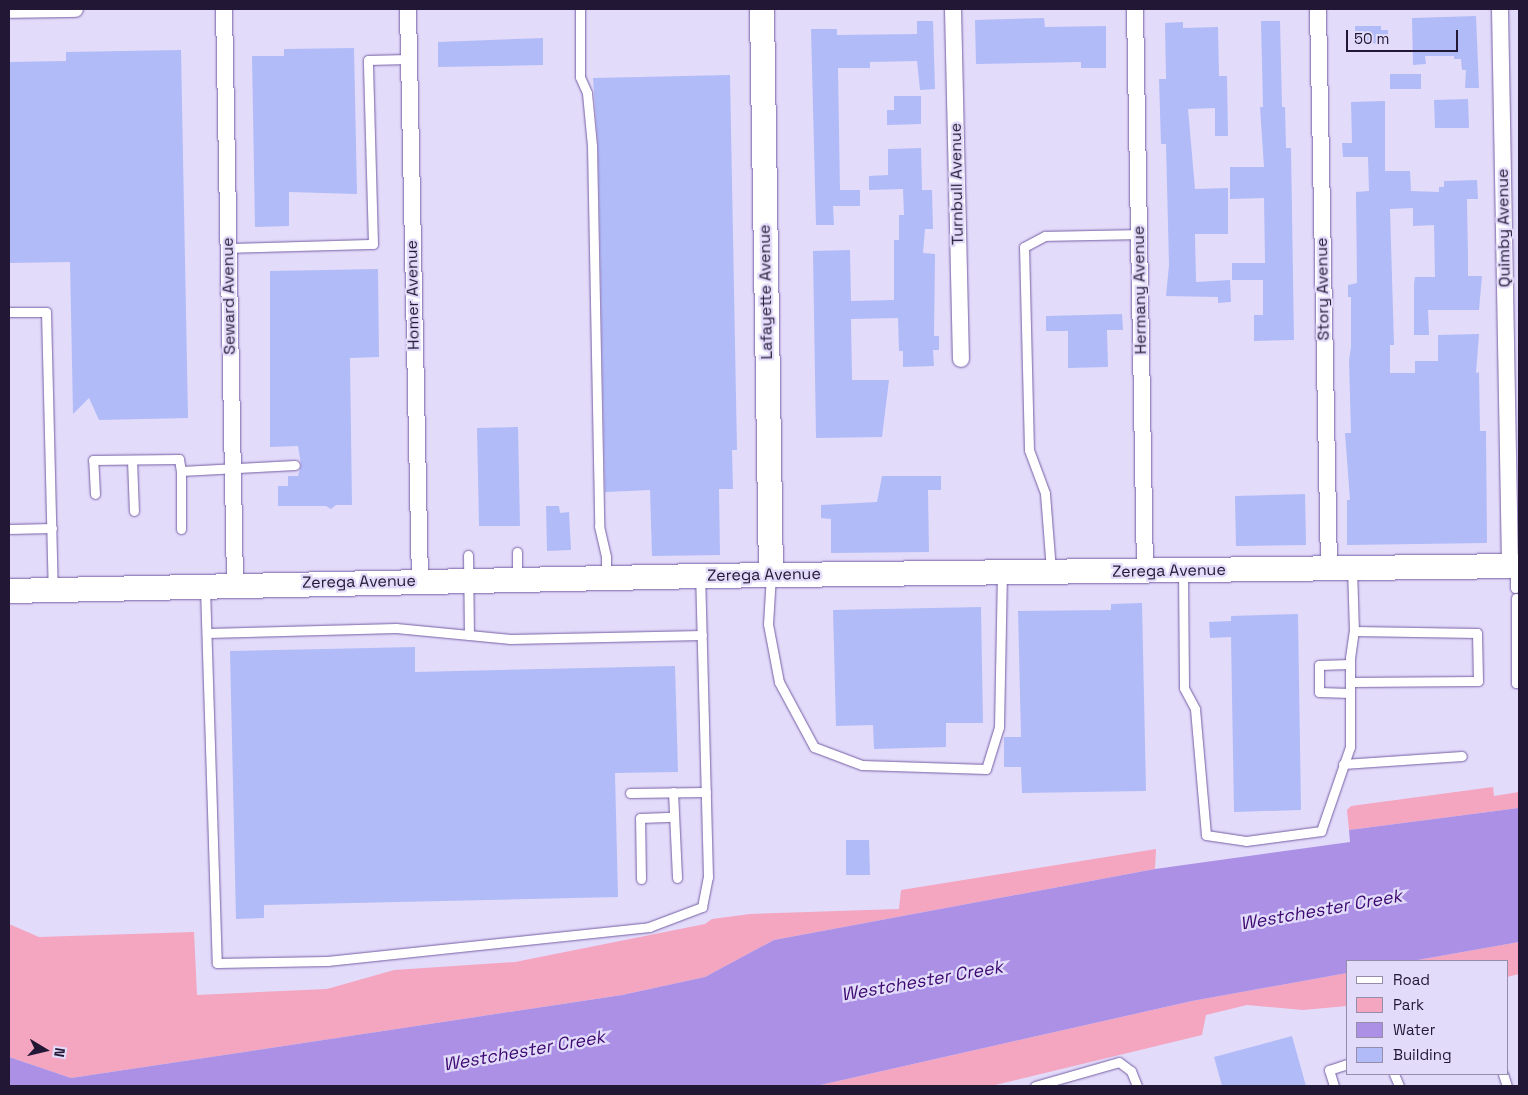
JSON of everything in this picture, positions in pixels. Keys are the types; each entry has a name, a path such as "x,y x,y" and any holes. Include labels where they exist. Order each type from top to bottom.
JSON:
{"main road":[{"name":"Lafayette Avenue","path":"762,9 771,575"},
{"name":"Zerega Avenue","path":"9,591 234,584 606,577 1340,569 1515,572"}],"street":[{"path":"9,10 75,9"},
{"name":"Seward Avenue","path":"224,9 234,584"},
{"name":"Homer Avenue","path":"408,9 420,580"},
{"name":"Turnbull Avenue","path":"953,9 960,358"},
{"name":"Hermany Avenue","path":"1135,9 1145,571"},
{"name":"Story Avenue","path":"1318,9 1340,569"},
{"name":"Quimby Avenue","path":"1500,9 1515,572"}],"lane":[{"path":"580,9 580,77 587,93 595,240 599,526 605,548 606,577"},
{"path":"228,248 374,244 368,60 408,59"},
{"path":"1051,573 1045,493 1029,450 1024,247 1045,236 1139,234"},
{"path":"9,312 46,312 53,590"},
{"path":"95,494 92,460 179,459 181,471 181,528"},
{"path":"132,460 134,511"},
{"path":"181,471 232,471 295,465"},
{"path":"9,529 52,528"},
{"path":"517,552 517,579"},
{"path":"468,555 469,635"},
{"path":"1183,571 1184,688 1195,709 1206,835 1246,841 1321,831 1350,747 1350,664 1354,631 1340,569"},
{"path":"771,575 768,616 779,682 814,747 862,764 986,769 999,726 1002,573"},
{"path":"205,585 217,963 327,961 649,927 702,907 708,877 700,576"},
{"path":"1516,598 1516,683 1519,683"},
{"path":"208,633 396,628 412,632 510,639 702,635"},
{"path":"1350,682 1478,681 1477,633 1354,631"},
{"path":"1350,664 1319,665 1319,692 1350,693"},
{"path":"1343,764 1462,756"},
{"path":"673,792 677,878"},
{"path":"630,793 706,792"},
{"path":"641,879 640,818 674,817"},
{"path":"1035,1086 1119,1062 1132,1071 1137,1086"},
{"path":"1334,1086 1328,1070 1346,1064"}],"green space":[{"path":"1493,787 1494,796 1519,792 1519,808 1349,830 1347,810 1351,806"},
{"path":"1156,849 1155,869 774,940 705,977 622,995 71,1078 9,1057 9,924 39,937 194,932 197,995 327,989 394,970 515,962 705,924 712,919 750,914 899,909 901,890"},
{"path":"1519,942 1519,974 1508,977 1508,960 1418,960"},
{"path":"1346,973 1346,1006 1303,1010 1247,1005 1206,1015 1202,1035 991,1086 816,1086 1192,1001"}],"water":[{"name":"Westchester Creek","path":"1519,808 1519,942 1418,960 1346,960 1346,973 1192,1001 816,1086 9,1086 9,1057 71,1078 622,995 705,977 774,940 1155,869 1350,842 1349,830"}],"building":[{"path":"1476,16 1479,88 1465,88 1466,70 1462,70 1461,59 1454,59 1454,56 1425,56 1426,64 1413,65 1412,18"},
{"path":"1044,18 1045,27 1106,26 1106,68 1081,68 1081,62 976,64 975,20"},
{"path":"917,21 933,21 935,89 920,90 917,61 870,62 870,68 838,68 840,190 860,190 860,206 833,206 834,225 816,225 811,29 837,29 837,35 917,34"},
{"path":"1261,21 1280,21 1282,107 1285,107 1286,148 1291,148 1294,340 1254,341 1254,315 1263,315 1263,280 1232,280 1232,263 1265,263 1264,198 1230,199 1230,167 1264,167 1260,107 1263,107"},
{"path":"1183,22 1183,28 1218,27 1219,76 1227,76 1228,136 1215,136 1215,108 1188,109 1195,189 1228,188 1228,234 1195,234 1196,282 1230,280 1231,302 1218,303 1218,297 1166,296 1169,265 1166,144 1161,144 1159,79 1166,79 1165,23"},
{"path":"1355,26 1381,26 1381,30 1388,30 1388,43 1355,44"},
{"path":"543,38 543,65 438,67 438,42"},
{"path":"354,48 357,194 289,192 289,226 255,227 252,56 284,56 284,49"},
{"path":"181,50 188,418 99,420 89,398 73,414 70,262 9,263 9,62 66,61 66,52"},
{"path":"1390,74 1421,74 1421,89 1390,89"},
{"path":"730,75 737,450 732,450 733,489 719,489 720,555 652,556 650,490 605,492 598,146 593,78"},
{"path":"894,96 921,96 921,124 887,125 887,110 894,110"},
{"path":"1468,99 1469,128 1435,128 1434,100"},
{"path":"1385,101 1385,171 1410,171 1411,191 1439,192 1439,187 1444,187 1444,181 1477,180 1478,199 1467,199 1468,276 1482,276 1479,310 1428,310 1429,335 1414,335 1414,284 1415,277 1435,277 1434,225 1413,226 1413,208 1390,209 1394,345 1390,345 1390,373 1415,373 1415,361 1438,361 1438,335 1479,334 1476,373 1479,372 1480,431 1486,431 1487,543 1347,545 1347,500 1350,500 1345,433 1351,433 1349,360 1351,347 1351,297 1348,297 1348,285 1357,283 1356,192 1369,191 1368,157 1343,157 1342,143 1352,143 1351,102"},
{"path":"921,148 922,190 932,190 933,229 925,229 923,253 935,254 934,336 939,336 939,350 933,350 934,366 903,367 903,351 899,351 898,318 851,319 852,380 889,380 882,437 816,438 813,251 850,250 851,301 894,300 894,240 899,240 899,215 904,215 903,189 869,190 869,176 888,175 888,149"},
{"path":"378,269 379,357 350,358 352,505 336,505 331,509 326,506 278,506 278,486 288,486 288,476 298,476 301,465 298,446 270,447 270,271"},
{"path":"1122,314 1123,330 1107,330 1108,367 1068,368 1068,331 1046,331 1046,316"},
{"path":"518,427 520,526 479,526 477,428"},
{"path":"882,476 941,476 941,490 928,490 929,552 831,553 831,519 821,518 821,505 877,502"},
{"path":"1305,494 1306,545 1236,546 1235,496"},
{"path":"546,506 559,506 560,513 569,512 571,550 547,551"},
{"path":"1142,603 1146,791 1022,793 1021,767 1004,767 1004,737 1021,737 1018,611 1111,610 1111,604"},
{"path":"981,607 983,723 946,723 946,747 874,749 873,725 836,726 833,610"},
{"path":"1298,614 1301,810 1234,812 1231,637 1210,638 1209,622 1231,621 1231,616"},
{"path":"415,647 415,672 675,666 678,772 615,773 618,897 264,905 264,918 236,919 230,651"},
{"path":"846,840 869,840 870,875 846,875"},
{"path":"1292,1036 1306,1086 1222,1086 1214,1057"}]}
